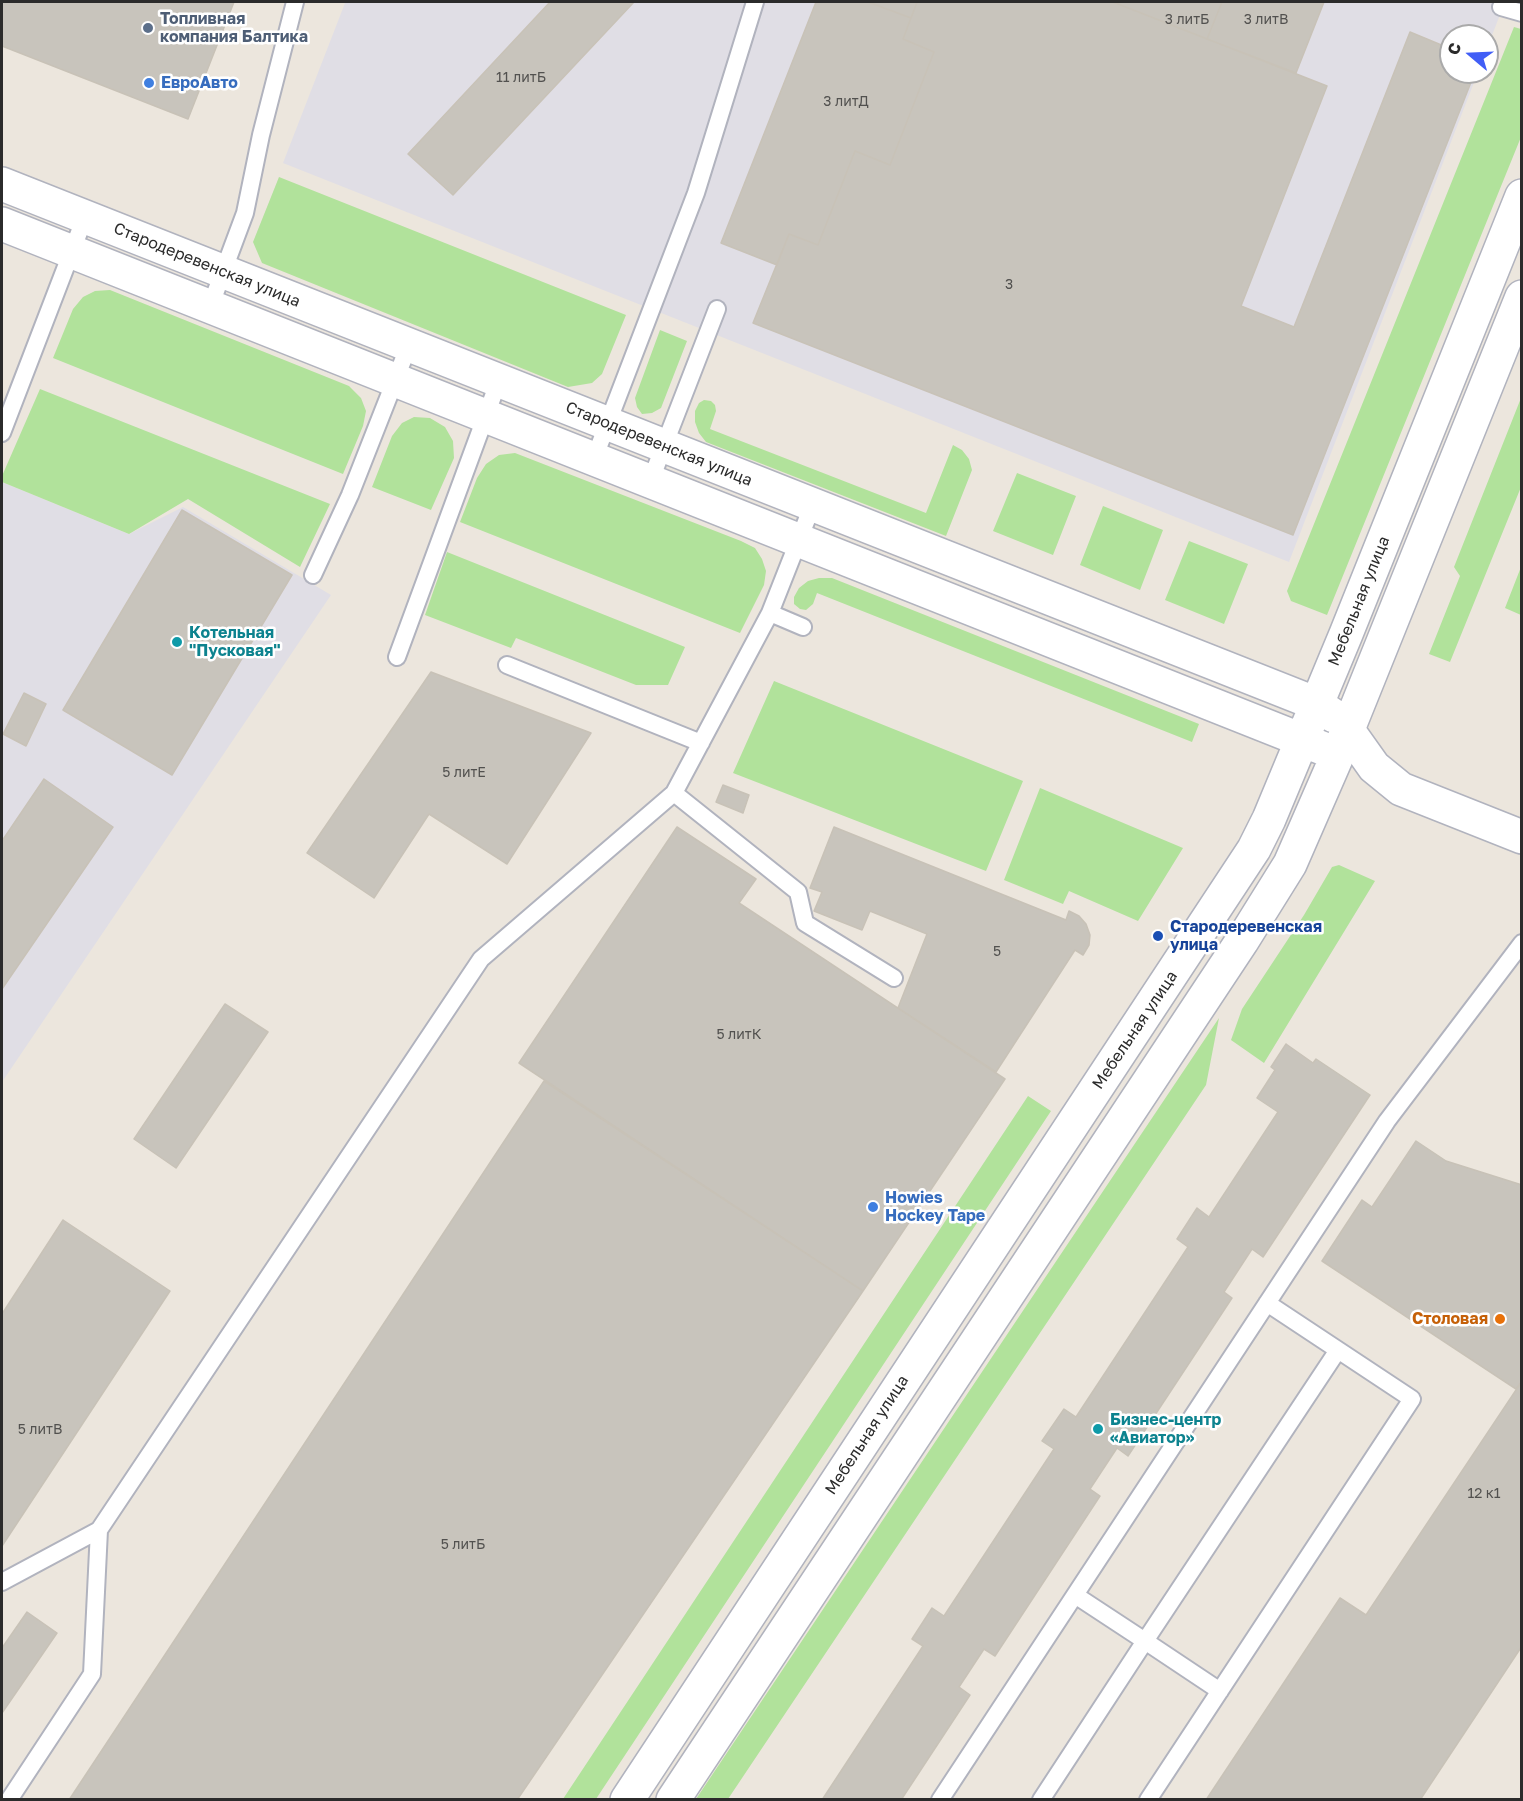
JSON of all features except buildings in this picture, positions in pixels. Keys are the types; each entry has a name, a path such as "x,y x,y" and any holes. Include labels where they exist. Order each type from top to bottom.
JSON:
{"street":[{"name":"Стародеревенская улица","path":"2,184 1317,704 1343,742"},
{"name":"Мебельная улица","path":"627,1800 1239,874 1269,819 1317,704 1521,196"},
{"path":"2,224 1302,740 1343,742 1401,789 1521,837"},
{"path":"673,1800 1272,894 1305,833 1343,742 1521,297"}],"lane":[{"path":"210,307 245,213 261,135 295,2"},
{"path":"594,459 696,193 755,2"},
{"path":"1501,7 1521,12"},
{"path":"2,433 85,217"},
{"path":"650,482 717,309"},
{"path":"313,575 350,495 409,345"},
{"path":"397,657 499,380"},
{"path":"2,1582 99,1530 481,958 674,793 770,613 813,504"},
{"path":"770,613 803,627"},
{"path":"507,665 700,743"},
{"path":"674,793 798,892 805,923 894,978"},
{"path":"940,1800 1387,1121 1521,943"},
{"path":"1148,1800 1412,1399 1267,1303"},
{"path":"1041,1800 1338,1350"},
{"path":"9,1800 92,1674 99,1530"},
{"path":"1075,1595 1220,1691"}],"shaded area":[{"path":"343,2 1505,2 1496,24 1439,24 1439,84 1473,84 1289,562 283,163 345,3"},
{"path":"2,482 129,534 183,507 331,595 2,1082"}],"green space":[{"path":"1514,27 1521,29 1521,137 1327,615 1291,601 1287,591 1491,84 1499,84 1499,64"},
{"path":"279,177 626,315 602,374 592,383 568,387 262,263 253,242"},
{"path":"110,290 349,386 361,398 366,411 363,426 343,474 53,358 73,309 83,297 95,291"},
{"path":"660,330 687,341 661,408 652,413 642,414 635,398"},
{"path":"40,389 330,504 300,567 188,499 129,534 2,482 2,476"},
{"path":"1521,398 1521,487 1450,662 1429,654 1460,576 1454,567"},
{"path":"704,400 711,401 715,405 716,411 710,429 926,513 953,445 962,450 969,459 972,470 946,536 706,442 695,422 695,411 699,403"},
{"path":"414,417 430,418 445,427 453,441 454,458 431,510 372,487 392,436 402,423"},
{"path":"515,453 755,548 766,571 764,585 740,633 460,522 477,478 486,464 499,455"},
{"path":"1017,473 1076,496 1053,555 993,531"},
{"path":"1103,506 1163,530 1140,590 1080,565"},
{"path":"1189,541 1248,564 1224,624 1165,600"},
{"path":"447,552 685,647 668,685 636,685 516,638 511,648 425,615"},
{"path":"1521,567 1521,615 1505,608"},
{"path":"832,578 1199,724 1192,742 817,593 813,604 806,610 800,609 794,604 794,597 799,588 808,581"},
{"path":"774,681 1023,781 986,871 733,773"},
{"path":"1040,788 1183,848 1138,921 1069,891 1063,904 1004,880"},
{"path":"1339,865 1375,881 1264,1063 1231,1040 1242,1009 1304,915 1332,867"},
{"path":"1219,1018 1206,1085 728,1799 696,1799"},
{"path":"1028,1096 1051,1111 596,1799 563,1799"}],"place":[{"name":"Топливная компания Балтика","path":"148,28"},
{"name":"ЕвроАвто","path":"149,83"},
{"name":"Котельная \"Пусковая\"","path":"177,642"},
{"name":"Стародеревенская улица","path":"1158,936"},
{"name":"Howies Hockey Tape","path":"873,1207"},
{"name":"Столовая","path":"1500,1319"},
{"name":"Бизнес-центр «Авиатор»","path":"1098,1429"}]}
